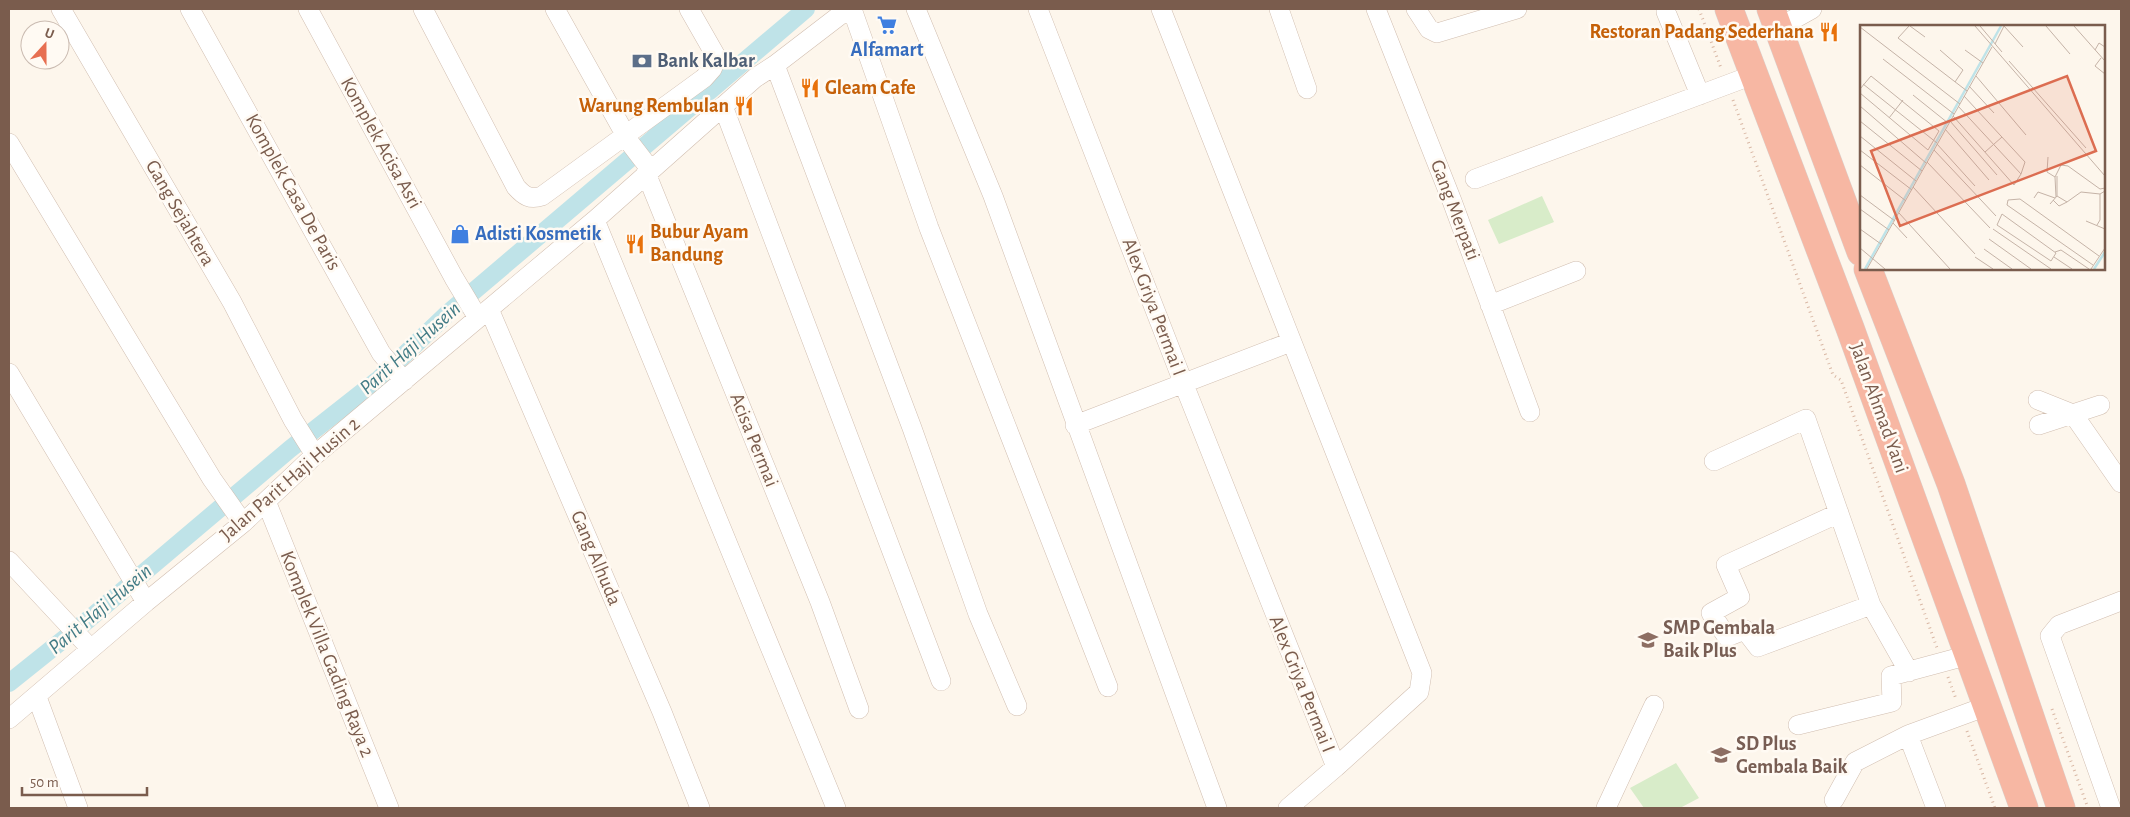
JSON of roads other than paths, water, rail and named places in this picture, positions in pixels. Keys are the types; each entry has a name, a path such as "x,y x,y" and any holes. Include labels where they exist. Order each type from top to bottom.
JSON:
{"highway":[{"name":"Jalan Ahmad Yani","path":"1729,9 1850,328 2024,808"},
{"path":"1740,41 1774,19 1860,249"},
{"name":"Jalan Ahmad Yani","path":"1868,270 1951,484 2061,808"}],"street":[{"name":"Gang Sejahtera","path":"61,9 232,302 293,420 313,452"},
{"name":"Komplek Casa De Paris","path":"190,9 381,353 401,378"},
{"name":"Komplek Acisa Asri","path":"308,9 454,278 481,312"},
{"path":"423,9 516,187 523,195 533,199 542,196 628,139 712,70 716,58 689,9"},
{"name":"Acisa Permai","path":"555,9 628,139 647,168 820,602 859,709"},
{"path":"850,9 929,228 1108,687"},
{"name":"Jalan Parit Haji Husin 2","path":"9,719 36,697 85,643 266,501 313,452 481,312 596,220 647,168 756,78 776,65 826,13 850,9"},
{"path":"916,9 992,196 1038,317 1075,425 1218,808"},
{"name":"Alex Griya Permai I","path":"1038,9 1182,382 1336,767 1419,692 1422,673 1161,9"},
{"path":"1279,9 1307,89"},
{"name":"Gang Merpati","path":"1376,9 1452,201 1530,412"},
{"path":"1416,9 1429,29 1437,33 1517,9"},
{"path":"1666,9 1700,95"},
{"path":"1774,19 1812,9"},
{"path":"776,65 912,428 978,614 1017,706"},
{"path":"1475,179 1753,75"},
{"path":"723,106 940,680"},
{"path":"9,143 212,479 241,520"},
{"path":"596,220 836,808"},
{"path":"1490,305 1576,271"},
{"name":"Gang Alhuda","path":"481,312 658,703 700,808"},
{"path":"1075,425 1182,382 1291,342"},
{"path":"9,373 144,598"},
{"path":"2038,400 2073,414 2121,483"},
{"path":"2040,425 2100,405"},
{"path":"1714,461 1806,419 1871,605 1909,672"},
{"name":"Komplek Villa Gading Raya 2","path":"266,501 389,808"},
{"path":"1838,512 1726,565 1740,597 1711,614 1727,637 1746,630 1758,647 1871,605"},
{"path":"9,561 85,643"},
{"path":"2111,808 2050,636 2059,625 2121,601"},
{"path":"1798,725 1892,702 1891,676 1968,655"},
{"path":"36,697 78,808"},
{"path":"1606,808 1654,706"},
{"path":"1834,800 1855,762 1908,734 1987,706"},
{"path":"1908,734 1936,808"},
{"path":"1288,808 1336,767"}],"waterway":[{"name":"Parit Haji Husein","path":"9,683 89,619 290,449 379,379 448,313 806,9"}],"place":[{"name":"Alfamart","path":"887,25"},
{"name":"Restoran Padang Sederhana","path":"1829,32"},
{"name":"Bank Kalbar","path":"642,61"},
{"name":"Gleam Cafe","path":"810,88"},
{"name":"Warung Rembulan","path":"744,106"},
{"name":"Adisti Kosmetik","path":"460,234"},
{"name":"Bubur Ayam Bandung","path":"635,244"},
{"name":"SMP Gembala Baik Plus","path":"1648,640"},
{"name":"SD Plus Gembala Baik","path":"1721,755"}]}
